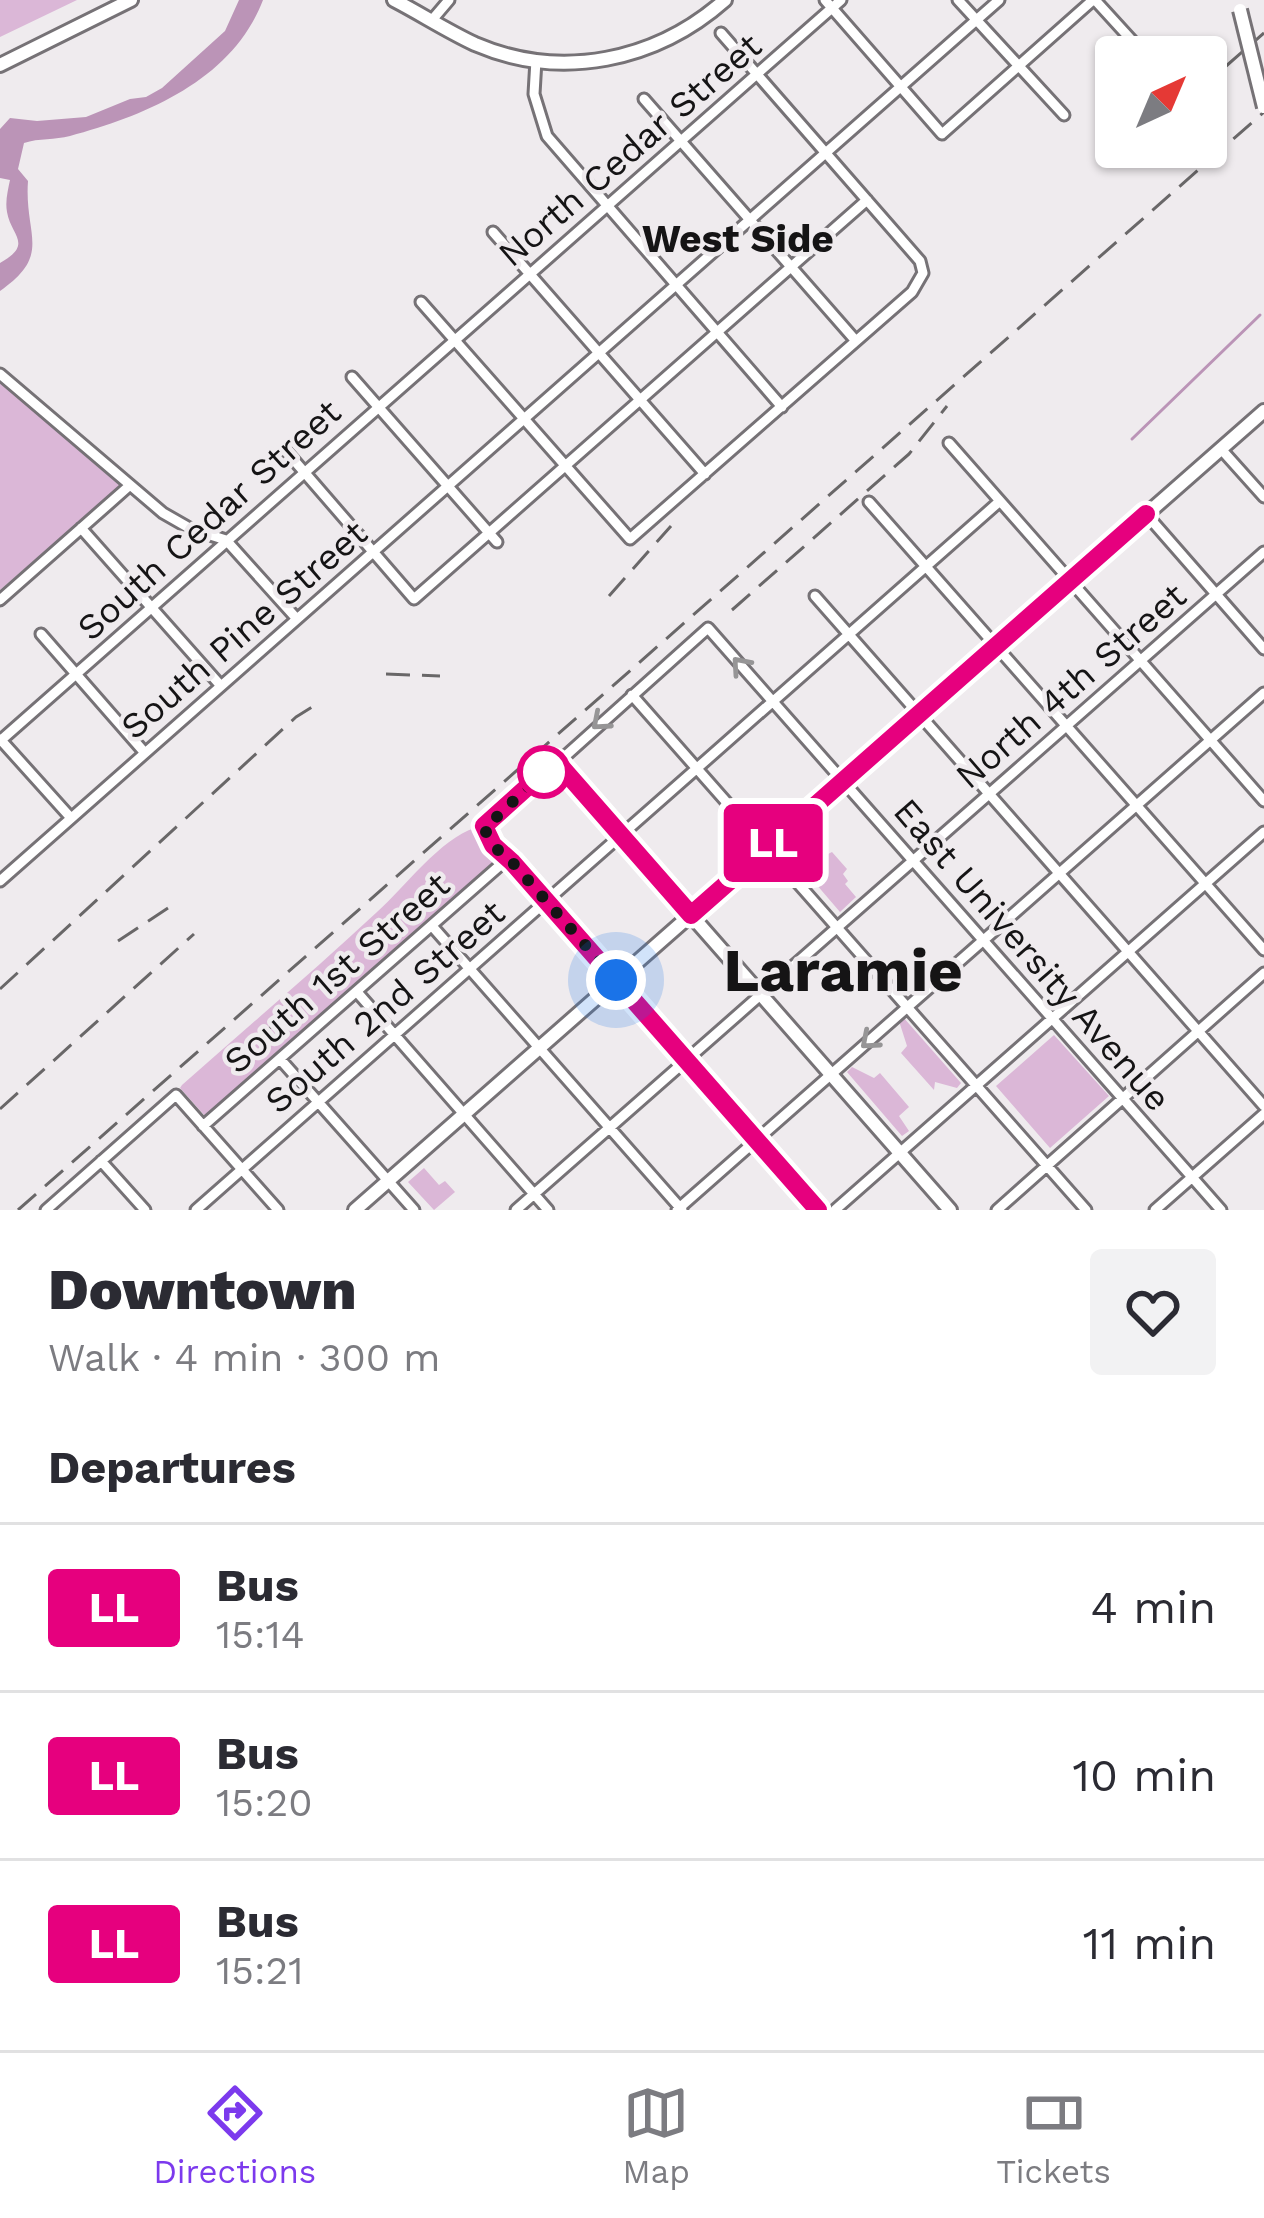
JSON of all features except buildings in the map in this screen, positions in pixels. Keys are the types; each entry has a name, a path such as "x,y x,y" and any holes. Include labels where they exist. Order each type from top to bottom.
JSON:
{"main road":[{"path":"0,65 131,0"},
{"path":"394,0 479,46 536,60 594,62 642,52 672,38 725,0"},
{"path":"1239,5 1264,107"},
{"path":"355,1210 1264,410"},
{"path":"691,915 950,1210"}],"street":[{"path":"432,20 449,0"},
{"path":"958,0 1064,116"},
{"name":"South Pine Street","path":"0,881 999,0"},
{"path":"832,3 942,134 1094,0 1127,36"},
{"name":"North Cedar Street","path":"454,340 832,3"},
{"path":"421,302 630,539 912,292 923,273 920,262 721,33"},
{"path":"536,60 534,94 542,128 782,407"},
{"path":"644,99 856,341"},
{"path":"286,452 413,599 493,538 565,466 867,200"},
{"path":"493,232 705,474"},
{"name":"South Cedar Street","path":"0,740 454,340"},
{"path":"0,374 178,523 226,540 297,619"},
{"path":"352,377 493,538"},
{"path":"949,443 1264,801"},
{"path":"1221,449 1264,497"},
{"path":"0,600 129,486"},
{"name":"South 2nd Street","path":"196,1210 1000,501"},
{"path":"869,502 1264,950"},
{"path":"1146,514 1264,649"},
{"path":"81,528 221,686"},
{"name":"North 4th Street","path":"516,1210 1264,552"},
{"path":"815,596 1264,1110 1155,1210"},
{"name":"East University Avenue","path":"632,694 708,628 1221,1210"},
{"path":"41,634 145,753"},
{"path":"432,926 680,1209 1264,693"},
{"path":"818,1210 506,860 484,826 632,694 1086,1210"},
{"path":"0,740 70,818"},
{"path":"556,761 691,915"},
{"path":"835,1210 1264,832"},
{"name":"South 1st Street","path":"203,1126 506,860"},
{"path":"997,1210 1264,973"},
{"path":"356,992 548,1210"},
{"path":"280,1059 414,1210"},
{"path":"46,1210 176,1095 278,1210"},
{"path":"101,1161 145,1210"}],"shaded area":[{"path":"0,0 77,0 0,37"},
{"path":"239,0 263,0 231,52 184,90 99,127 24,143 18,169 28,181 31,254 16,278 0,291 0,263 16,250 18,239 6,208 10,180 0,178 0,129 10,118 86,117 146,97 225,31"},
{"path":"0,382 120,486 0,590"},
{"path":"475,828 478,843 493,862 205,1116 182,1085 353,934 436,853"},
{"path":"796,840 797,856 804,864 824,849 847,869 845,884 856,897 840,912 786,849"},
{"path":"903,1017 961,1083 957,1088 935,1082 934,1090 901,1053 907,1046 899,1021"},
{"path":"1054,1035 1109,1096 1050,1148 996,1086"},
{"path":"852,1067 874,1078 880,1073 909,1107 899,1116 909,1131 902,1136 847,1072"},
{"path":"424,1168 439,1185 445,1181 455,1192 434,1210 408,1182"}],"waterway":[{"path":"1132,439 1260,315"}],"railway":[{"path":"1227,65 1264,33"},
{"path":"18,1210 1264,112"},
{"path":"732,610 909,454 947,406"},
{"path":"609,596 671,526"},
{"path":"386,674 440,676"},
{"path":"0,989 296,717 320,702"},
{"path":"118,941 168,908"},
{"path":"0,1109 194,934"},
{"path":"231,1063 280,1019"}],"bus line":[{"name":"LL","path":"818,1210 502,856 484,826 556,761 691,915 1146,514"}],"district":[{"name":"West Side","path":"738,238"},
{"name":"Laramie","path":"843,970"}],"route":[{"path":"544,772 484,829 502,856 616,980"}]}
